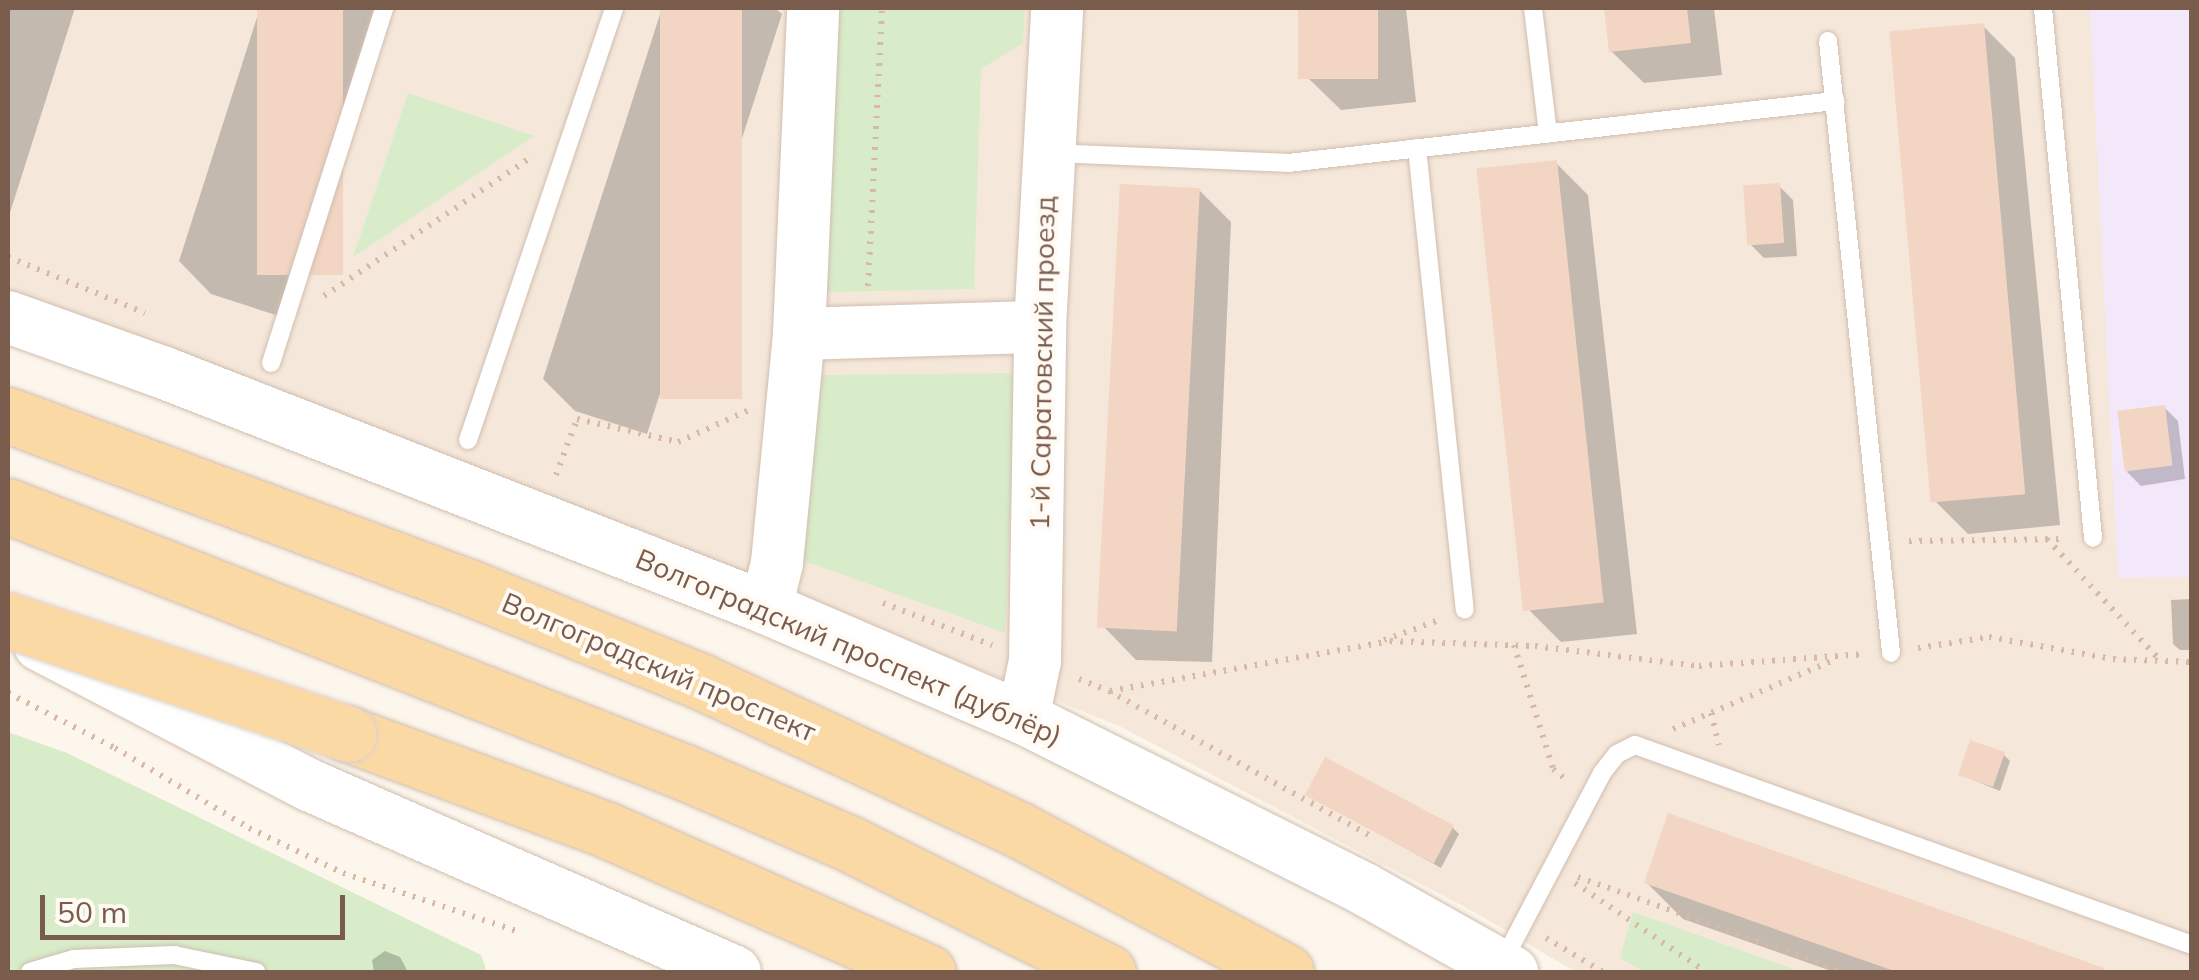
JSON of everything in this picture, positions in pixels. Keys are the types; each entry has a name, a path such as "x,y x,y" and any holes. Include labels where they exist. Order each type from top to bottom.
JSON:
{"main road":[{"path":"766,608 777,562 798,334 813,8"},
{"name":"1-й Саратовский проезд","path":"1023,718 1035,662 1040,327 1056,8"},
{"name":"Волгоградский проспект (дублёр)","path":"8,317 162,372 766,608 1023,718 1512,954"},
{"path":"798,334 1040,327"},
{"name":"Волгоградский проспект (дублёр)","path":"8,340 162,372"},
{"name":"Волгоградский проспект","path":"8,415 471,588 700,682 1021,832 1286,972"},
{"path":"8,506 684,772 850,844 1108,972"},
{"path":"8,598 121,691"},
{"path":"8,624 121,691 308,786 735,972"},
{"path":"8,624 348,734 607,830 928,972"}],"lane":[{"path":"271,363 384,8"},
{"path":"468,440 614,8"},
{"path":"1533,8 1548,133"},
{"path":"2043,8 2093,538"},
{"path":"1828,40 1891,653"},
{"path":"1046,153 1288,163 1835,101"},
{"path":"1417,148 1465,610"},
{"path":"1512,954 1591,798 1617,754 1635,745 2192,945"},
{"path":"30,972 74,960 174,955 256,972"}],"path":[{"path":"868,292 882,8"},
{"path":"319,300 574,128"},
{"path":"556,475 577,419 678,442 758,406"},
{"path":"1882,542 2093,538"},
{"path":"2047,539 2161,661"},
{"path":"1364,647 1465,610"},
{"path":"1108,691 1390,642 1514,646 1699,666 1891,653 1988,637 2112,658 2192,662"},
{"path":"1514,646 1553,769 1591,798"},
{"path":"1635,745 1844,656"},
{"path":"8,693 115,748 250,828 344,873 532,936"},
{"path":"1553,869 1706,972"},
{"path":"1553,869 1843,972"},
{"path":"1512,954 1603,972"}],"shaded area":[{"path":"8,8 2191,8 2191,972 1576,972 1474,912 1119,726 685,552 8,297"},
{"path":"2090,8 2191,8 2191,577 2118,578"}],"green space":[{"path":"837,8 1025,8 1023,43 981,69 974,289 828,292"},
{"path":"408,93 534,136 353,257"},
{"path":"1016,373 1005,633 802,560 822,375"},
{"path":"8,732 67,753 481,955 487,972 8,972"},
{"path":"1633,912 1802,972 1644,972 1620,958"}],"building":[{"path":"257,8 343,8 343,275 257,275"},
{"path":"660,8 742,8 742,399 660,399"},
{"path":"1298,8 1378,8 1378,79 1298,79"},
{"path":"1604,8 1687,8 1691,43 1609,52"},
{"path":"1984,23 2025,494 1931,502 1889,31"},
{"path":"1557,160 1604,603 1523,611 1476,168"},
{"path":"1780,183 1784,243 1747,245 1743,186"},
{"path":"1120,184 1200,188 1177,632 1097,627"},
{"path":"2165,405 2172,466 2125,471 2117,411"},
{"path":"1970,740 2005,752 1993,787 1958,775"},
{"path":"1325,757 1454,826 1434,864 1305,795"},
{"path":"1668,813 2104,968 2104,972 1897,972 1644,883"}]}
